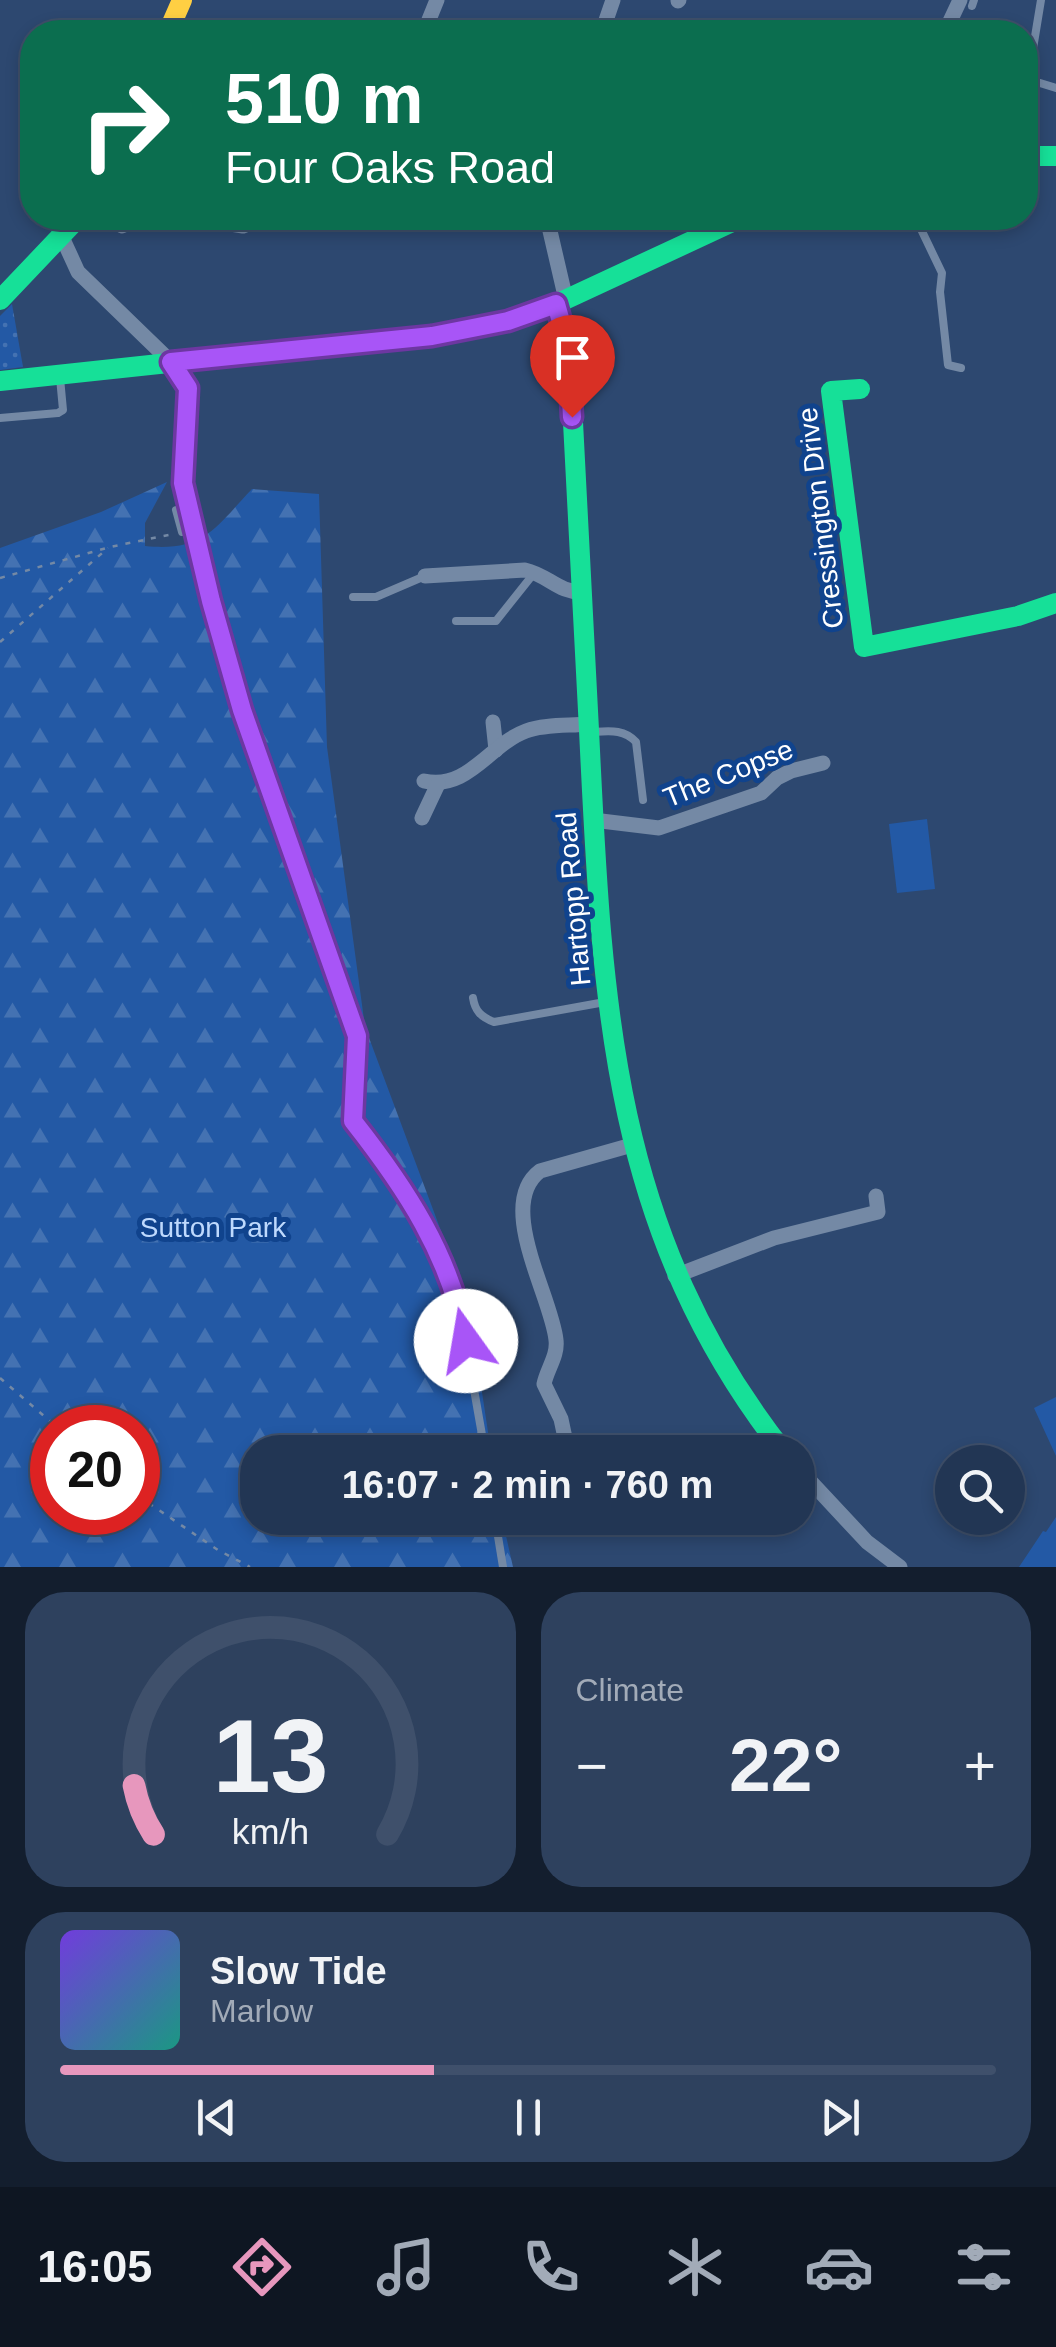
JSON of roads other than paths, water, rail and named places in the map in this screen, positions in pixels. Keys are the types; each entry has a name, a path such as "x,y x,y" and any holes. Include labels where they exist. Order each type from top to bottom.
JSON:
{"street":[{"path":"3,293 68,230"},
{"path":"548,230 561,302"},
{"path":"0,382 432,336 508,321 561,302 697,230"},
{"path":"62,237 78,272 171,362"},
{"name":"Hartopp Road","path":"561,302 568,346 593,820 609,1001 632,1145 675,1276 769,1435"},
{"name":"Cressington Drive","path":"860,389 832,392 864,647 1018,616 1056,603"},
{"path":"425,576 518,570 535,572 565,592 582,592"},
{"path":"493,722 496,750"},
{"path":"422,818 431,782 474,769 531,729 589,729"},
{"name":"The Copse","path":"593,820 659,828 761,793 776,778 791,771 823,764"},
{"path":"564,1435 561,1418 544,1384 557,1346 531,1259 524,1192 531,1178 540,1172 632,1145"},
{"path":"675,1276 774,1238 878,1212 876,1196"},
{"path":"815,1486 867,1542 900,1567"}],"lane":[{"path":"920,230 942,273 940,292 948,365 961,368"},
{"path":"171,362 188,388 183,483 192,528 242,710 357,1036 353,1121 407,1194 433,1240 459,1304 482,1435"},
{"path":"0,418 58,414 63,410 60,373"},
{"path":"176,510 182,532 192,528"},
{"path":"456,621 496,621 535,572"},
{"path":"353,597 376,598 425,576"},
{"path":"589,729 626,733 636,742 644,800"},
{"path":"473,998 475,1008 494,1022 609,1001"},
{"path":"498,1535 503,1567"}],"park label":[{"name":"Sutton Park","path":"213,1227"}]}
